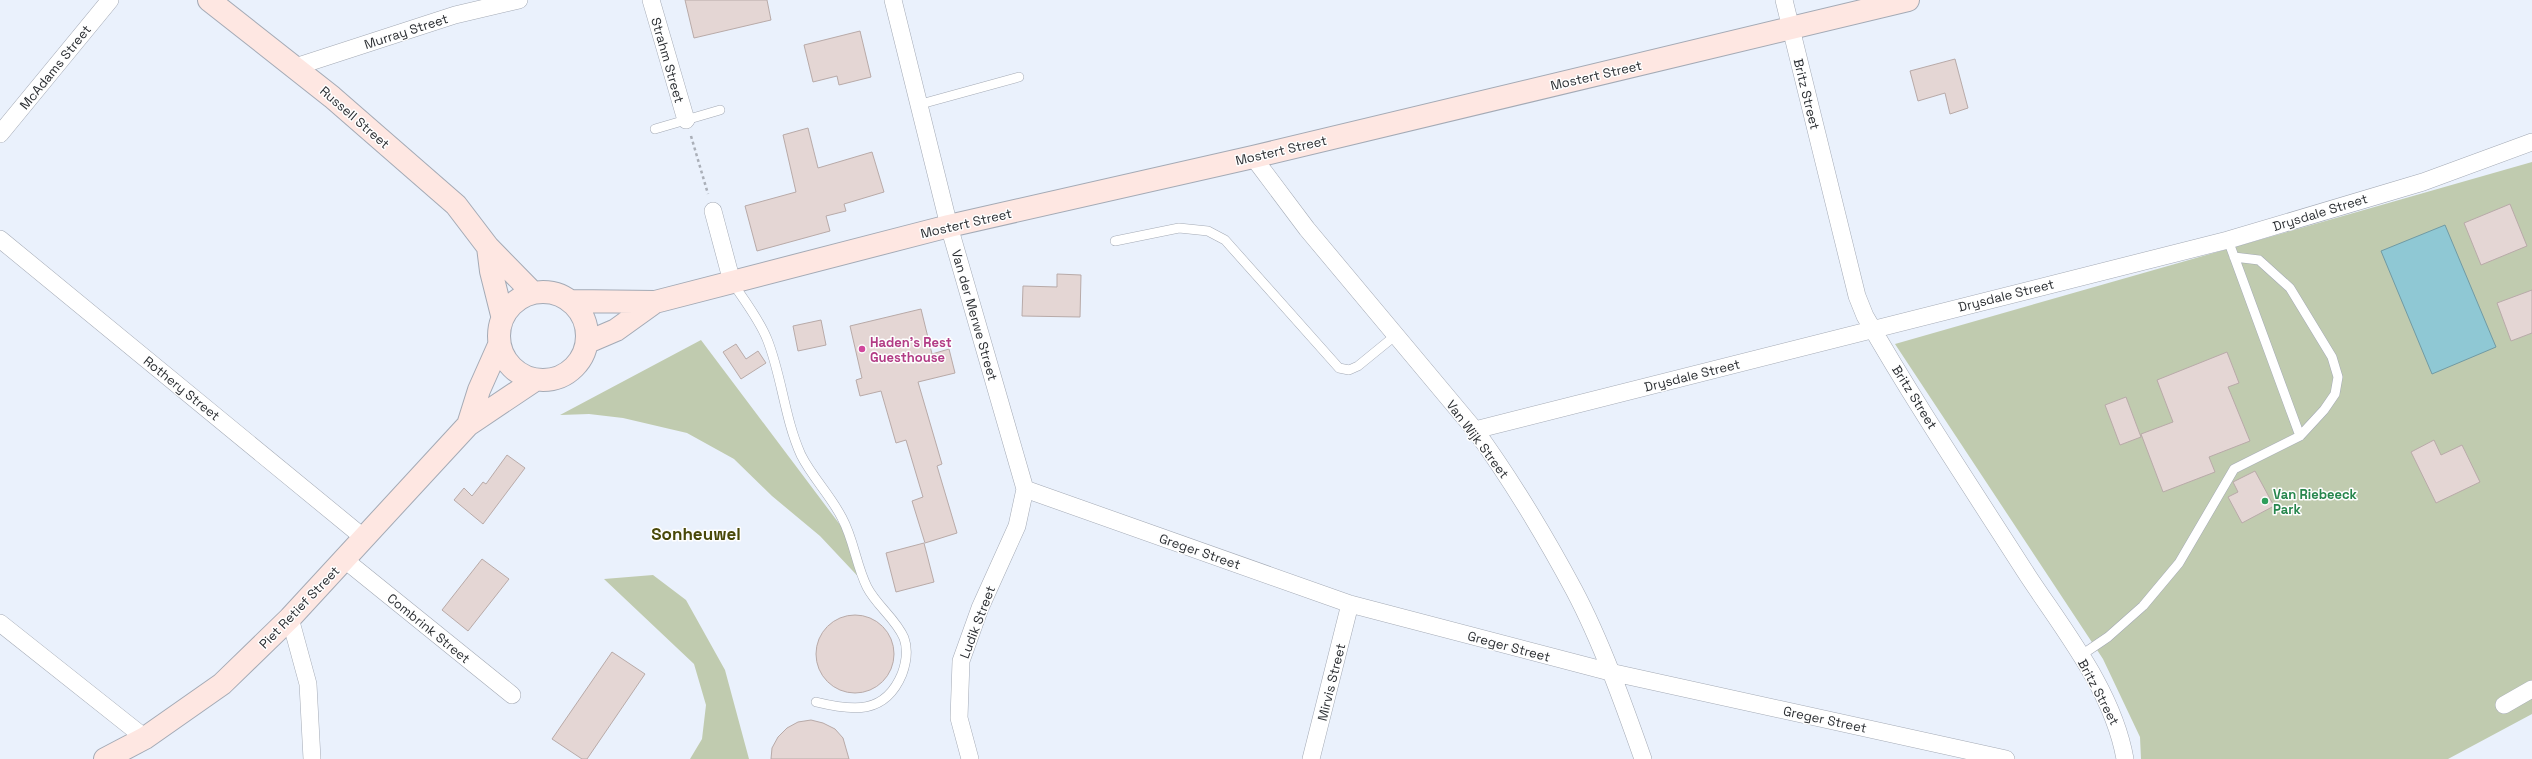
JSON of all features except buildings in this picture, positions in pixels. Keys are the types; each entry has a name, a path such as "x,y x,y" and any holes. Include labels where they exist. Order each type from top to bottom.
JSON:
{"street":[{"name":"McAdams Street","path":"0,134 110,0"},
{"name":"Russell Street","path":"209,0 295,67 456,206 488,247 533,293"},
{"name":"Murray Street","path":"295,67 455,15 519,0"},
{"name":"Strahm Street","path":"651,0 686,120"},
{"name":"Van der Merwe Street","path":"893,0 921,104 950,226 1025,489"},
{"name":"Britz Street","path":"1784,0 1857,296 1872,329 2091,672 2121,736 2126,759"},
{"name":"Mostert Street","path":"572,301 655,302 950,226 1253,157 1791,30 1908,0"},
{"name":"Drysdale Street","path":"1475,430 2228,240 2424,182 2532,142"},
{"name":"Van Wijk Street","path":"1253,157 1307,230 1475,430 1499,464 1575,591 1610,672 1643,759"},
{"path":"713,211 732,282"},
{"name":"Rothery Street","path":"0,239 364,538"},
{"path":"488,247 491,271 502,316"},
{"path":"548,291 572,301 587,323 588,342 582,358 569,372 552,380 535,380 522,376 506,362 499,345 498,329 502,316 514,301 533,293 548,291"},
{"name":"Mostert Street","path":"588,342 616,330 655,302"},
{"name":"Piet Retief Street","path":"468,425 488,368 499,345"},
{"name":"Piet Retief Street","path":"105,759 145,738 222,684 290,618 468,425 535,380"},
{"name":"Greger Street","path":"1025,489 1350,604 1610,672 2006,759"},
{"name":"Ludik Street","path":"970,759 959,718 961,661 980,608 1017,526 1025,489"},
{"name":"Combrink Street","path":"345,560 512,696"},
{"name":"Mirvis Street","path":"1311,759 1350,604"},
{"path":"290,618 308,684 312,759"},
{"path":"0,623 145,738"},
{"path":"2504,705 2532,689"}],"lane":[{"path":"921,104 1019,77"},
{"path":"655,129 720,110"},
{"path":"1115,241 1179,228 1208,231 1225,240 1339,368 1349,370 1358,366 1396,335"},
{"path":"2228,240 2300,436"},
{"path":"2080,656 2108,638 2144,606 2179,563 2234,469 2300,436 2324,410 2335,394 2338,377 2332,357 2290,288 2259,260 2234,257"},
{"path":"732,282 767,338 789,423 802,456 842,518 853,542 866,585 899,630 906,647 905,666 899,681 892,693 882,702 860,708 839,708 816,702"}],"path":[{"path":"686,120 713,211"}],"green space":[{"name":"Van Riebeeck Park","path":"2532,162 2532,714 2448,759 2141,759 2140,737 2103,659 1895,344"},
{"path":"701,340 853,542 866,585 820,536 772,496 734,459 687,433 623,418 589,414 560,415"},
{"path":"653,575 686,600 725,670 749,759 690,759 702,739 706,705 694,664 604,579"}],"water":[{"path":"2445,225 2496,347 2432,374 2381,251"}],"place":[{"name":"Haden's Rest Guesthouse","path":"862,349"},
{"name":"Van Riebeeck Park","path":"2265,501"}],"district":[{"name":"Sonheuwel","path":"696,534"}]}
